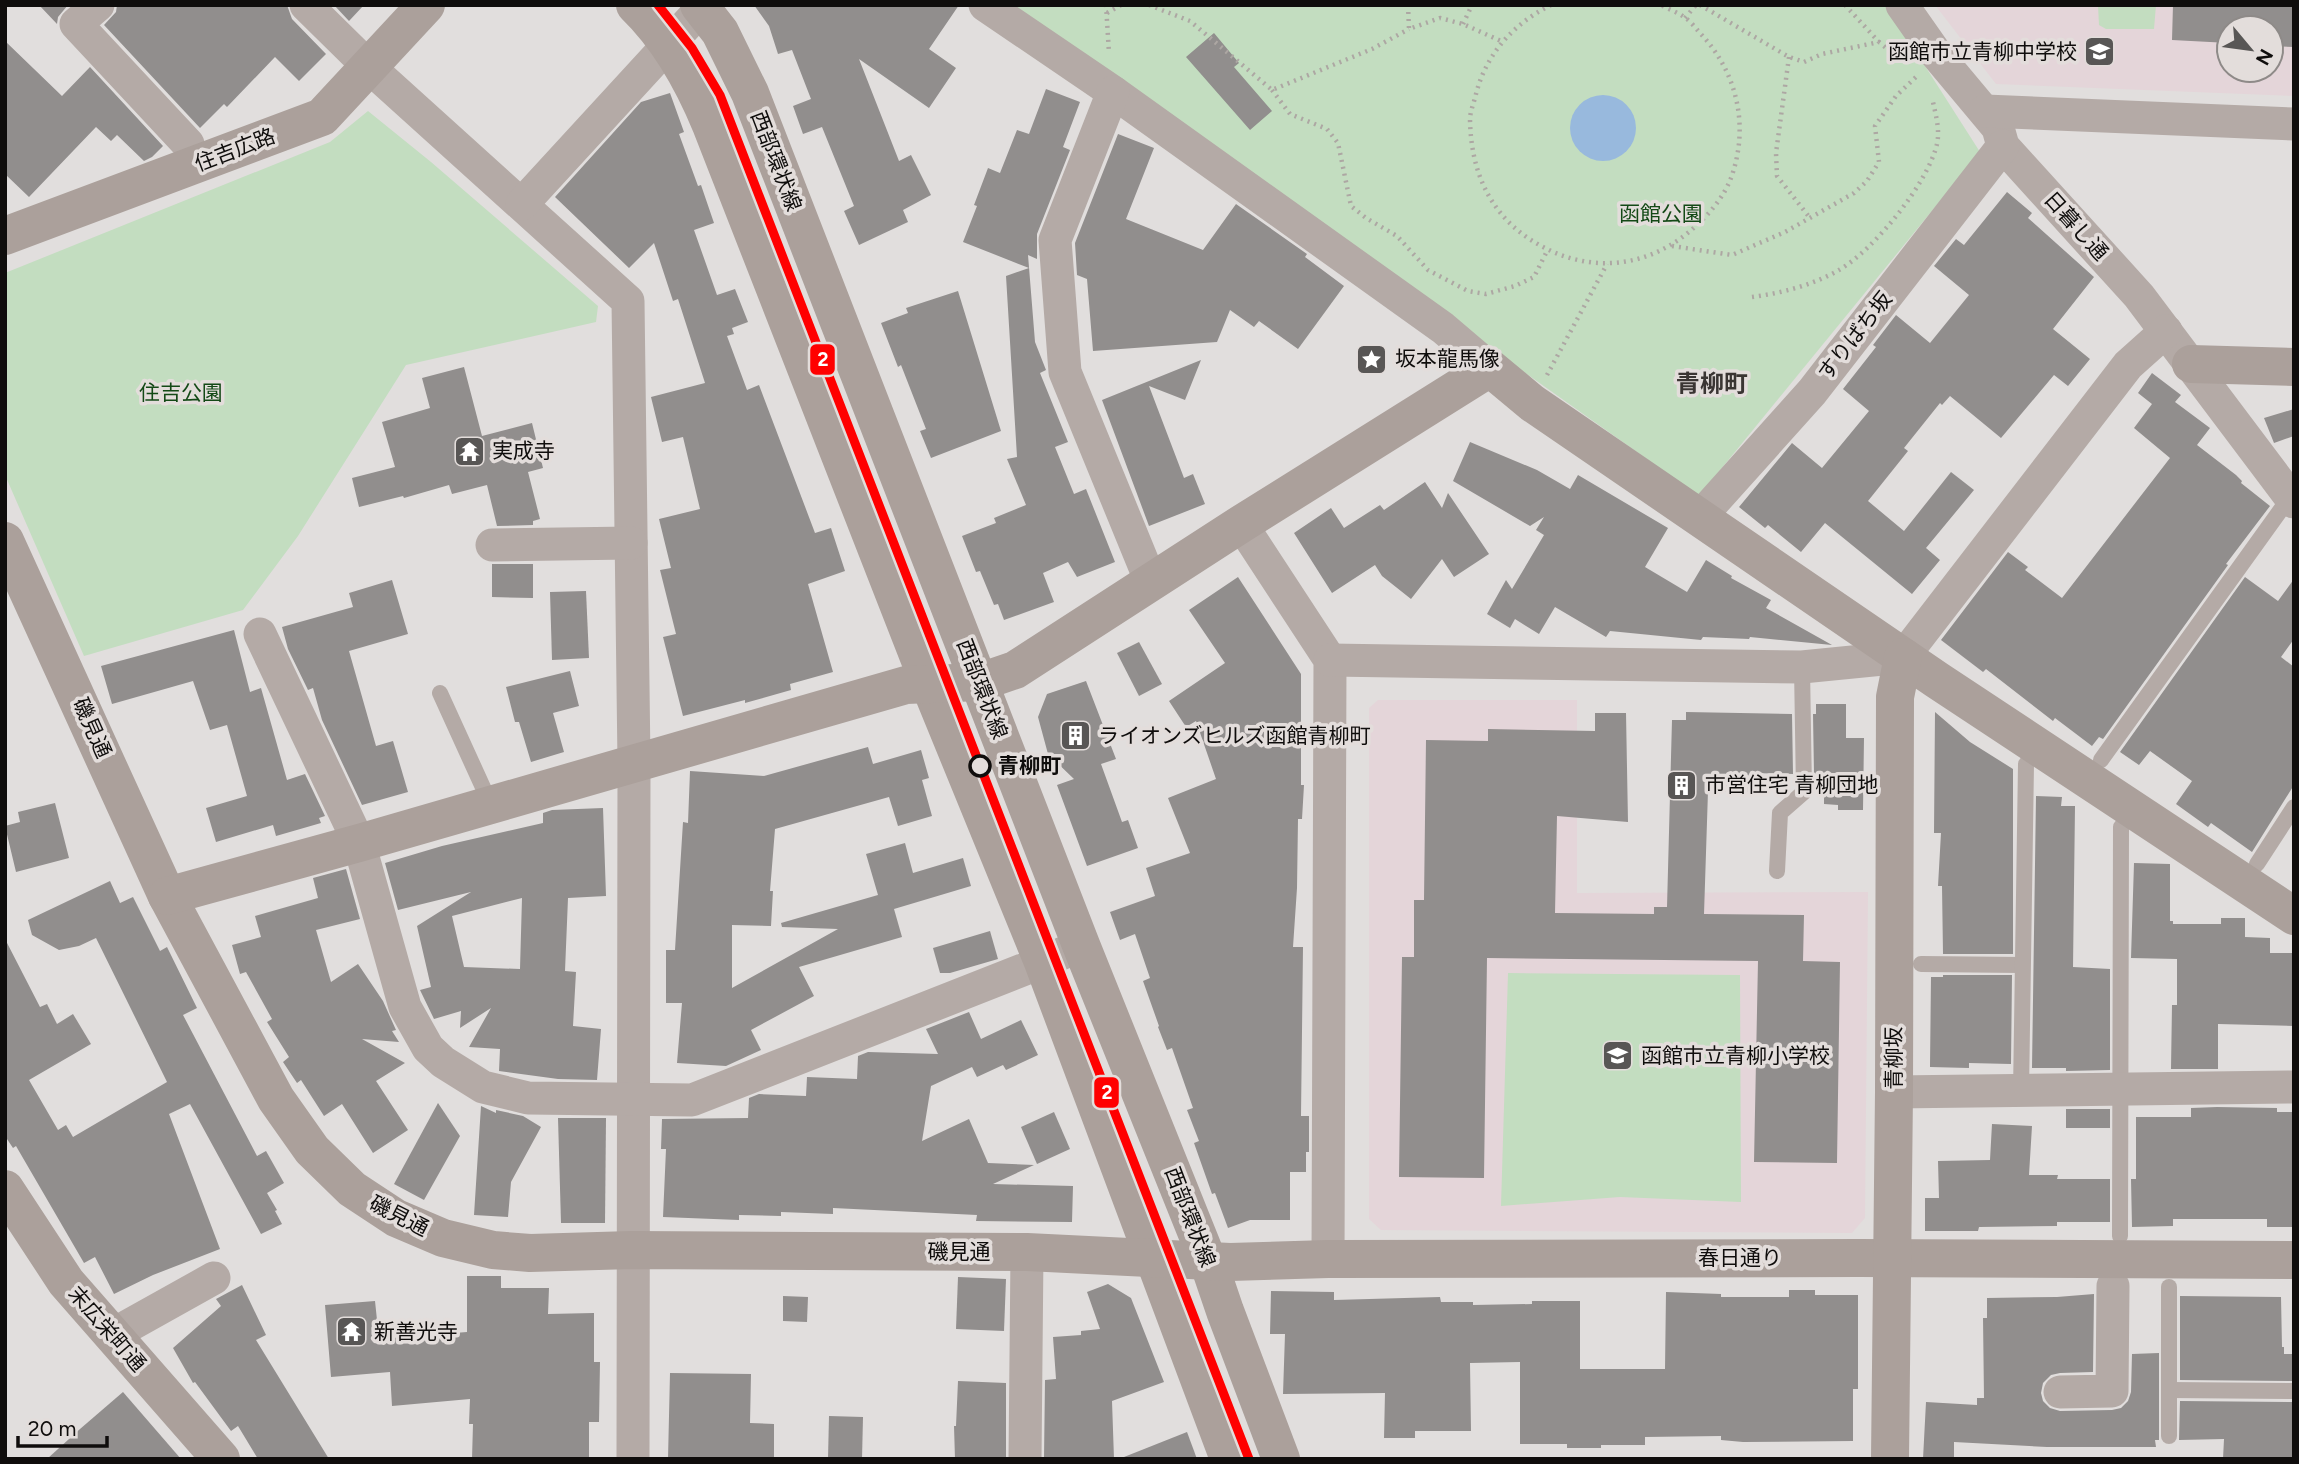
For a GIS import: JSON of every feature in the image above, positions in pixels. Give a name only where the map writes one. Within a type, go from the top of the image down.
[{"type":"street","points":[[98,5],[76,24],[188,144]]},
{"type":"street","points":[[306,5],[370,68],[628,301],[634,762],[633,1459]]},
{"type":"street","name":"住吉広路","points":[[5,236],[322,117],[426,5]]},
{"type":"street","name":"西部環状線","points":[[635,5],[669,44],[697,90],[929,683],[1043,962],[1183,1260],[1224,1311],[1281,1459]]},
{"type":"street","points":[[985,5],[1443,328],[1532,403],[1903,657],[2294,916]]},
{"type":"street","name":"日暮し通","points":[[1902,5],[1937,55],[1998,128],[2003,146],[2139,296],[2292,499]]},
{"type":"street","points":[[522,204],[700,7]]},
{"type":"street","name":"西部環状線","points":[[700,7],[720,32],[750,93],[1081,945],[1183,1260],[1229,1459]]},
{"type":"street","points":[[1112,92],[1055,240],[1063,359],[1065,372],[1151,582]]},
{"type":"street","points":[[1985,111],[2294,124]]},
{"type":"street","name":"すりばち坂","points":[[1699,518],[1812,392],[2003,146]]},
{"type":"street","points":[[1330,660],[1801,667],[1903,657],[2127,365],[2166,331]]},
{"type":"street","points":[[2191,364],[2294,367]]},
{"type":"street","points":[[167,896],[906,685],[980,681],[1015,670],[1490,368]]},
{"type":"street","points":[[1241,524],[1330,660],[1328,1259]]},
{"type":"street","name":"磯見通","points":[[5,541],[167,896],[276,1100],[312,1150],[352,1189],[396,1219],[464,1244],[530,1253],[632,1250],[1027,1252],[1183,1260]]},
{"type":"street","points":[[492,545],[631,543]]},
{"type":"street","points":[[260,634],[359,843],[405,1007],[428,1048],[443,1062],[483,1087],[528,1098],[692,1100],[1081,945]]},
{"type":"street","name":"青柳坂","points":[[1890,1459],[1895,697],[1903,657]]},
{"type":"street","points":[[1894,1093],[2294,1087]]},
{"type":"street","name":"末広栄町通","points":[[5,1189],[66,1282],[221,1459]]},
{"type":"street","points":[[1025,1459],[1027,1252]]},
{"type":"street","name":"春日通り","points":[[1183,1260],[2294,1260]]},
{"type":"street","points":[[112,1335],[214,1278]]},
{"type":"street","points":[[2060,1392],[2112,1391],[2113,1286]]},
{"type":"street","points":[[1246,1459],[1253,1459]]},
{"type":"lane","points":[[2101,760],[2292,499]]},
{"type":"lane","points":[[1777,871],[1780,813],[1804,792],[1801,667]]},
{"type":"lane","points":[[440,693],[491,804]]},
{"type":"lane","points":[[2021,1092],[2026,764]]},
{"type":"lane","points":[[2257,864],[2294,807]]},
{"type":"lane","points":[[2120,1236],[2121,827]]},
{"type":"lane","points":[[1921,964],[2022,965]]},
{"type":"lane","points":[[2169,1287],[2169,1436]]},
{"type":"lane","points":[[2169,1390],[2294,1391]]},
{"type":"path","points":[[1106,5],[1106,14],[1121,5]]},
{"type":"path","points":[[1149,5],[1190,20],[1272,90],[1290,114],[1327,129],[1338,143],[1351,206],[1397,236],[1428,270],[1468,290],[1486,294],[1515,286],[1534,277],[1547,251]]},
{"type":"path","points":[[1408,5],[1409,29]]},
{"type":"path","points":[[1463,24],[1472,5]]},
{"type":"path","points":[[1551,5],[1532,14],[1501,41],[1480,76],[1470,116],[1473,157],[1488,196],[1513,228],[1547,251],[1577,261],[1607,264],[1641,259],[1672,246],[1707,217],[1731,179],[1741,135],[1736,90],[1716,50],[1685,18],[1661,5]]},
{"type":"path","points":[[1685,18],[1698,5],[1789,57],[1804,62],[1822,54],[1878,42]]},
{"type":"path","points":[[1845,5],[1878,42],[1899,58]]},
{"type":"path","points":[[1272,90],[1372,49],[1409,29],[1440,18],[1463,24],[1501,41]]},
{"type":"path","points":[[1789,57],[1776,153],[1777,176],[1810,218]]},
{"type":"path","points":[[1908,67],[1923,84]]},
{"type":"path","points":[[1672,246],[1732,255],[1785,232],[1854,193],[1867,181],[1880,162],[1875,126],[1896,96],[1917,75]]},
{"type":"path","points":[[1752,297],[1791,290],[1840,270],[1861,254],[1889,226],[1905,206],[1933,158],[1938,142],[1938,121],[1928,93]]},
{"type":"path","points":[[1550,370],[1607,264]]},
{"type":"shaded area","name":"函館市立青柳中学校","points":[[1935,5],[2294,5],[2294,96],[1996,84]]},
{"type":"shaded area","name":"函館市立青柳小学校","points":[[1378,700],[1577,700],[1577,893],[1868,892],[1865,1218],[1852,1233],[1381,1230],[1369,1219],[1369,708]]},
{"type":"green space","name":"函館公園","points":[[1006,5],[1886,5],[1980,152],[1699,496]]},
{"type":"green space","points":[[2098,5],[2156,5],[2154,29],[2106,29],[2099,25]]},
{"type":"green space","name":"住吉公園","points":[[368,111],[598,306],[596,322],[406,365],[298,536],[243,610],[84,656],[5,475],[5,273],[330,142]]},
{"type":"green space","points":[[1508,973],[1740,975],[1741,1202],[1620,1197],[1501,1206]]},
{"type":"water","points":[[1596,95],[1610,95],[1622,100],[1631,109],[1636,128],[1634,141],[1627,152],[1610,161],[1596,161],[1584,156],[1575,147],[1570,135],[1570,121],[1575,109],[1584,100]]},
{"type":"building","points":[[39,5],[68,5],[58,17],[57,24]]},
{"type":"building","points":[[117,5],[287,5],[292,19],[326,54],[299,81],[275,57],[227,107],[224,104],[200,128],[104,25],[116,12]]},
{"type":"building","points":[[334,5],[364,5],[349,21]]},
{"type":"building","points":[[754,5],[959,5],[929,49],[956,68],[929,108],[859,59],[899,161],[911,155],[931,195],[903,210],[908,222],[859,245],[844,211],[854,206],[822,127],[803,134],[793,106],[811,99],[792,50],[778,54],[769,26]]},
{"type":"building","points":[[2173,5],[2294,5],[2294,47],[2285,47],[2285,14],[2215,14],[2215,42],[2172,40]]},
{"type":"building","points":[[1214,33],[1239,63],[1234,67],[1272,111],[1250,130],[1186,57]]},
{"type":"building","points":[[5,41],[62,96],[90,67],[163,146],[144,161],[117,135],[111,141],[96,127],[29,197],[5,174]]},
{"type":"building","points":[[1046,89],[1080,102],[1063,147],[1070,150],[1037,234],[1037,259],[1028,255],[1035,342],[1046,370],[1040,373],[1068,442],[1055,447],[1074,494],[1086,489],[1115,562],[1077,577],[1068,562],[1043,573],[1054,602],[1004,620],[998,604],[994,605],[980,571],[976,572],[962,536],[996,523],[994,518],[1026,505],[1007,459],[1017,457],[1006,276],[1029,268],[963,242],[988,168],[1000,173],[1017,130],[1029,134]]},
{"type":"building","points":[[670,93],[684,132],[679,134],[714,223],[694,230],[717,295],[735,289],[748,322],[732,328],[734,334],[727,336],[747,390],[759,385],[815,533],[831,528],[845,571],[808,584],[833,672],[790,684],[791,690],[683,716],[663,637],[676,634],[660,570],[671,568],[659,519],[700,509],[683,437],[662,442],[651,397],[705,383],[678,299],[673,301],[654,243],[629,268],[555,197],[641,102]]},
{"type":"building","points":[[1118,134],[1154,148],[1126,219],[1203,250],[1236,204],[1307,254],[1305,257],[1344,286],[1298,349],[1259,321],[1254,327],[1230,310],[1217,342],[1093,351],[1087,279],[1077,275],[1075,243]]},
{"type":"building","points":[[2007,192],[2032,213],[2028,218],[2094,277],[2053,329],[2090,359],[2068,386],[2054,375],[2001,438],[1950,396],[1942,405],[1940,403],[1904,448],[1908,451],[1868,501],[1904,531],[1951,472],[1974,490],[1926,548],[1940,560],[1912,594],[1825,523],[1801,552],[1768,525],[1765,528],[1739,507],[1792,443],[1822,468],[1869,411],[1843,389],[1876,347],[1873,345],[1896,315],[1930,343],[1969,295],[1934,266],[1956,239],[1964,245]]},
{"type":"building","points":[[958,291],[1001,431],[931,458],[920,431],[926,429],[881,323],[908,313],[906,308]]},
{"type":"building","points":[[1201,360],[1185,400],[1149,386],[1184,478],[1193,474],[1205,504],[1149,526],[1102,400]]},
{"type":"building","points":[[464,367],[482,436],[532,423],[543,468],[528,472],[540,519],[533,521],[533,525],[497,526],[487,485],[452,494],[449,485],[359,507],[352,478],[395,467],[382,422],[430,408],[422,378]]},
{"type":"building","points":[[2152,373],[2181,395],[2175,402],[2210,428],[2197,445],[2270,506],[2103,739],[2099,737],[2092,746],[2055,718],[2053,721],[1986,669],[1983,672],[1941,640],[2008,552],[2028,567],[2025,570],[2062,598],[2170,458],[2134,428],[2152,404],[2138,393]]},
{"type":"building","points":[[2294,409],[2294,436],[2274,443],[2264,418]]},
{"type":"building","points":[[1470,442],[1537,470],[1570,489],[1578,475],[1668,528],[1645,567],[1687,592],[1706,560],[1732,576],[1731,578],[1771,600],[1766,608],[1832,645],[1750,637],[1703,637],[1701,640],[1610,631],[1606,637],[1555,607],[1539,634],[1515,619],[1510,628],[1487,614],[1506,580],[1512,589],[1544,535],[1536,530],[1544,517],[1530,526],[1453,481]]},
{"type":"building","points":[[1425,482],[1442,508],[1448,493],[1489,554],[1454,577],[1442,559],[1411,599],[1382,576],[1375,565],[1332,593],[1294,533],[1331,508],[1344,528],[1380,505],[1384,510]]},
{"type":"building","points":[[492,564],[533,564],[533,598],[492,597]]},
{"type":"building","points":[[1238,577],[1301,674],[1301,785],[1304,785],[1302,819],[1298,819],[1293,947],[1303,947],[1301,1116],[1309,1116],[1309,1152],[1306,1152],[1306,1172],[1290,1172],[1290,1220],[1250,1220],[1228,1228],[1215,1193],[1212,1194],[1194,1143],[1199,1141],[1187,1110],[1193,1108],[1172,1048],[1167,1050],[1158,1027],[1143,981],[1150,978],[1135,934],[1120,940],[1110,912],[1155,896],[1146,868],[1190,853],[1168,798],[1216,779],[1196,721],[1186,727],[1169,701],[1225,663],[1189,610]]},
{"type":"building","points":[[2245,577],[2278,601],[2294,579],[2294,639],[2281,657],[2294,667],[2294,785],[2252,852],[2211,823],[2208,827],[2176,804],[2192,781],[2150,751],[2139,765],[2120,752]]},
{"type":"building","points":[[392,580],[408,634],[349,651],[376,746],[393,741],[408,792],[362,805],[322,720],[313,688],[308,690],[288,649],[282,627],[353,607],[349,593]]},
{"type":"building","points":[[586,591],[589,658],[552,660],[550,592]]},
{"type":"building","points":[[234,630],[250,692],[261,688],[287,780],[305,774],[325,816],[319,818],[321,823],[276,836],[273,825],[216,842],[206,808],[247,796],[227,725],[210,730],[193,681],[112,704],[101,666]]},
{"type":"building","points":[[1139,642],[1162,684],[1139,696],[1117,653]]},
{"type":"building","points":[[570,671],[579,706],[553,713],[564,752],[531,762],[519,722],[515,722],[506,687]]},
{"type":"building","points":[[1086,681],[1116,759],[1101,764],[1122,822],[1128,820],[1138,848],[1087,866],[1057,785],[1074,779],[1048,754],[1038,717],[1047,694]]},
{"type":"building","points":[[1816,704],[1846,704],[1846,738],[1864,738],[1863,810],[1838,810],[1838,805],[1824,804],[1824,775],[1814,774],[1813,714],[1816,714]]},
{"type":"building","points":[[1686,712],[1792,714],[1793,774],[1754,773],[1754,792],[1708,791],[1704,914],[1804,915],[1803,961],[1840,962],[1837,1163],[1754,1162],[1758,961],[1487,958],[1484,1178],[1399,1177],[1402,957],[1414,957],[1414,900],[1424,900],[1426,740],[1488,741],[1488,729],[1595,731],[1595,713],[1626,713],[1628,822],[1557,816],[1555,913],[1654,914],[1654,907],[1667,907],[1672,720],[1686,720]]},
{"type":"building","points":[[1935,712],[1970,742],[2013,769],[2013,954],[1943,954],[1942,886],[1938,886],[1941,833],[1934,833]]},
{"type":"building","points":[[868,747],[873,764],[921,750],[929,778],[922,780],[932,816],[898,826],[889,797],[775,829],[770,891],[773,891],[771,926],[732,925],[732,988],[838,929],[782,927],[781,923],[878,895],[866,854],[905,843],[913,873],[963,858],[971,886],[894,909],[902,937],[799,967],[814,996],[751,1030],[761,1050],[726,1066],[677,1063],[682,1003],[666,1003],[666,950],[675,950],[683,822],[688,823],[690,771],[764,776]]},
{"type":"building","points":[[2036,796],[2062,797],[2061,806],[2075,806],[2073,967],[2110,969],[2110,1070],[2066,1071],[2066,1068],[2032,1068]]},
{"type":"building","points":[[55,803],[69,858],[16,872],[5,826],[20,822],[18,812]]},
{"type":"building","points":[[603,808],[606,896],[568,898],[565,971],[576,972],[573,1026],[601,1029],[597,1080],[558,1079],[499,1071],[500,1049],[469,1047],[491,1008],[460,1028],[461,1011],[434,1019],[420,990],[431,987],[417,926],[471,892],[398,910],[385,863],[442,846],[543,823],[543,813],[552,810]],"holes":[[[522,898],[520,969],[464,967],[452,916]]]},
{"type":"building","points":[[2134,863],[2170,864],[2170,921],[2173,921],[2173,924],[2221,924],[2221,918],[2245,918],[2245,937],[2270,938],[2270,953],[2293,953],[2294,1026],[2218,1024],[2218,1069],[2171,1069],[2172,1005],[2177,1005],[2177,959],[2131,958]]},
{"type":"building","points":[[346,869],[360,919],[316,930],[331,982],[358,964],[383,1001],[396,1030],[392,1031],[399,1042],[362,1039],[405,1063],[376,1081],[408,1130],[373,1153],[342,1104],[324,1116],[301,1080],[297,1083],[283,1062],[289,1057],[267,1022],[272,1019],[246,972],[240,974],[232,945],[261,937],[255,916],[318,898],[313,878]]},
{"type":"building","points":[[110,881],[120,903],[133,897],[160,951],[167,947],[197,1008],[183,1015],[257,1156],[266,1151],[284,1183],[267,1193],[282,1224],[261,1234],[190,1104],[169,1114],[220,1249],[153,1275],[114,1294],[95,1257],[84,1263],[16,1146],[13,1148],[5,1136],[5,939],[40,1007],[47,1004],[57,1024],[73,1014],[91,1044],[29,1080],[58,1130],[66,1125],[73,1137],[167,1082],[96,938],[79,946],[59,950],[32,935],[28,920]]},
{"type":"building","points":[[990,931],[998,959],[950,973],[940,973],[933,948]]},
{"type":"building","points":[[2012,975],[2011,1064],[1969,1063],[1969,1068],[1930,1067],[1931,977]]},
{"type":"building","points":[[969,1012],[981,1039],[1021,1020],[1038,1055],[1006,1070],[1003,1065],[977,1077],[972,1067],[931,1086],[922,1141],[969,1119],[988,1163],[1034,1165],[993,1184],[1073,1186],[1072,1222],[976,1221],[977,1215],[833,1208],[833,1214],[781,1212],[781,1216],[739,1215],[739,1220],[663,1217],[666,1149],[661,1149],[662,1119],[748,1118],[749,1098],[759,1094],[806,1096],[807,1077],[857,1079],[858,1056],[868,1052],[938,1054],[926,1029]]},
{"type":"building","points":[[438,1103],[460,1136],[424,1200],[394,1184]]},
{"type":"building","points":[[481,1106],[496,1113],[496,1110],[523,1116],[541,1127],[511,1182],[508,1217],[474,1215]]},
{"type":"building","points":[[2191,1108],[2277,1108],[2277,1112],[2294,1112],[2294,1227],[2267,1227],[2267,1219],[2173,1219],[2173,1226],[2132,1227],[2131,1179],[2136,1179],[2136,1117],[2191,1117]]},
{"type":"building","points":[[2066,1109],[2110,1109],[2110,1128],[2066,1128]]},
{"type":"building","points":[[1054,1112],[1070,1149],[1037,1164],[1021,1127]]},
{"type":"building","points":[[558,1118],[606,1118],[605,1223],[561,1223]]},
{"type":"building","points":[[1992,1124],[2032,1126],[2029,1175],[2058,1175],[2057,1179],[2110,1179],[2110,1222],[1979,1227],[1978,1231],[1925,1231],[1925,1198],[1939,1198],[1938,1161],[1990,1160]]},
{"type":"building","points":[[467,1276],[501,1276],[501,1288],[549,1288],[548,1314],[594,1313],[594,1362],[600,1362],[599,1422],[589,1422],[589,1457],[472,1459],[473,1424],[469,1424],[470,1399],[392,1406],[390,1372],[331,1377],[325,1305],[375,1301],[379,1339],[467,1332]]},
{"type":"building","points":[[958,1277],[1006,1279],[1004,1331],[956,1329]]},
{"type":"building","points":[[1108,1284],[1131,1298],[1164,1382],[1112,1401],[1114,1459],[1044,1459],[1045,1380],[1056,1379],[1053,1337],[1081,1335],[1081,1331],[1100,1329],[1087,1292]]},
{"type":"building","points":[[242,1285],[266,1335],[256,1340],[329,1459],[258,1459],[238,1426],[231,1431],[195,1382],[193,1383],[173,1348],[221,1306],[216,1299]]},
{"type":"building","points":[[1789,1290],[1815,1290],[1815,1295],[1858,1295],[1858,1389],[1853,1389],[1853,1441],[1743,1442],[1721,1440],[1721,1436],[1645,1437],[1645,1445],[1601,1445],[1601,1448],[1567,1448],[1567,1444],[1520,1444],[1520,1362],[1470,1363],[1471,1431],[1415,1431],[1415,1438],[1384,1438],[1385,1393],[1283,1394],[1285,1334],[1270,1334],[1271,1291],[1334,1292],[1334,1300],[1440,1297],[1441,1302],[1473,1302],[1473,1305],[1580,1301],[1580,1369],[1665,1369],[1666,1292],[1721,1294],[1721,1297],[1789,1297]]},
{"type":"building","points":[[2094,1294],[2093,1372],[2051,1375],[2043,1383],[2043,1401],[2050,1408],[2060,1411],[2121,1408],[2128,1401],[2131,1392],[2132,1354],[2159,1353],[2159,1440],[2155,1440],[2156,1447],[2047,1447],[1954,1442],[1954,1459],[1923,1459],[1926,1402],[1977,1405],[1977,1398],[1984,1398],[1983,1318],[1987,1318],[1987,1298]]},
{"type":"building","points":[[783,1296],[808,1297],[807,1322],[783,1321]]},
{"type":"building","points":[[2180,1296],[2281,1297],[2282,1347],[2284,1354],[2294,1354],[2294,1381],[2180,1380]]},
{"type":"building","points":[[670,1373],[751,1374],[750,1423],[774,1424],[774,1459],[668,1459]]},
{"type":"building","points":[[958,1381],[1006,1383],[1006,1459],[955,1459],[954,1426]]},
{"type":"building","points":[[123,1392],[181,1459],[47,1459],[80,1429]]},
{"type":"building","points":[[2180,1401],[2294,1402],[2294,1459],[2223,1459],[2224,1439],[2179,1440]]},
{"type":"building","points":[[829,1416],[863,1417],[862,1459],[828,1459]]},
{"type":"building","points":[[1187,1432],[1197,1459],[1124,1459],[1124,1457]]},
{"type":"transit line","name":"2","points":[[658,5],[692,48],[720,95],[1249,1459]]},
{"type":"place","name":"函館市立青柳中学校","points":[[2100,52]]},
{"type":"place","name":"坂本龍馬像","points":[[1372,359]]},
{"type":"place","name":"実成寺","points":[[469,451]]},
{"type":"place","name":"ライオンズヒルズ函館青柳町","points":[[1075,736]]},
{"type":"place","name":"青柳町","points":[[980,766]]},
{"type":"place","name":"市営住宅 青柳団地","points":[[1682,785]]},
{"type":"place","name":"函館市立青柳小学校","points":[[1618,1056]]},
{"type":"place","name":"新善光寺","points":[[351,1332]]},
{"type":"district","name":"青柳町","points":[[1712,384]]}]
